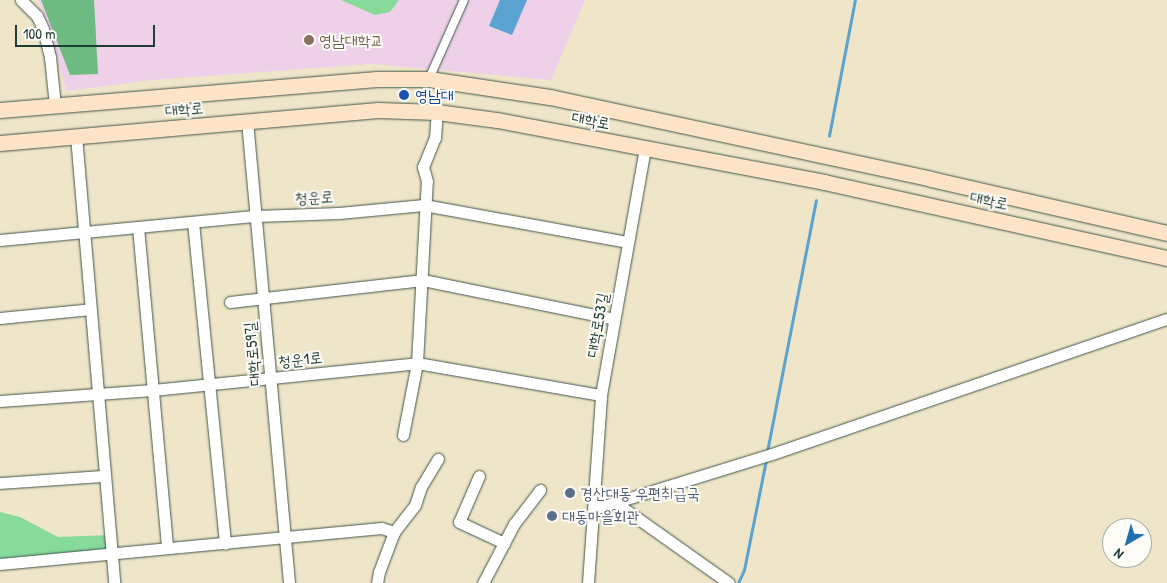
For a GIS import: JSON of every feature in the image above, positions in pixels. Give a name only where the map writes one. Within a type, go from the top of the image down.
[{"type":"main road","points":[[0,110],[54,104],[377,79],[429,80],[550,97],[931,179],[1167,233]]},
{"type":"main road","name":"대학로","points":[[0,143],[378,110],[437,112],[497,120],[824,182],[1167,258]]},
{"type":"street","points":[[21,0],[37,16],[44,29],[50,58],[54,104]]},
{"type":"street","points":[[429,80],[464,0]]},
{"type":"street","points":[[403,435],[416,363],[422,280],[424,205],[427,181],[423,167],[435,138],[437,112]]},
{"type":"street","name":"대학로59길","points":[[247,121],[290,583]]},
{"type":"street","points":[[76,136],[114,583]]},
{"type":"street","name":"대학로53길","points":[[588,583],[590,530],[594,509],[601,395],[645,147]]},
{"type":"street","name":"청운로","points":[[0,240],[256,216],[339,213],[424,205],[627,242]]},
{"type":"street","points":[[193,222],[225,543]]},
{"type":"street","points":[[138,227],[167,547]]},
{"type":"street","points":[[230,302],[422,280],[614,319]]},
{"type":"street","points":[[0,318],[92,309]]},
{"type":"street","points":[[594,509],[758,456],[772,454],[1167,319]]},
{"type":"street","name":"청운1로","points":[[0,401],[210,385],[416,363],[601,395]]},
{"type":"street","points":[[377,583],[394,532],[415,505],[421,487],[438,459]]},
{"type":"street","points":[[0,483],[104,476]]},
{"type":"street","points":[[479,476],[459,522],[504,543]]},
{"type":"street","points":[[483,583],[514,524],[540,490]]},
{"type":"street","points":[[616,503],[729,583]]},
{"type":"street","points":[[0,564],[111,552],[381,528],[394,532]]},
{"type":"shaded area","name":"영남대학교","points":[[38,0],[585,0],[551,80],[371,64],[152,80],[67,91]]},
{"type":"green space","points":[[41,0],[94,0],[98,74],[70,75]]},
{"type":"green space","points":[[341,0],[399,0],[390,12],[375,15]]},
{"type":"green space","points":[[0,512],[20,517],[58,537],[109,535],[111,552],[0,564]]},
{"type":"water","points":[[500,0],[527,0],[512,35],[489,26]]},
{"type":"waterway","points":[[829,136],[855,0]]},
{"type":"waterway","points":[[767,452],[816,201]]},
{"type":"waterway","points":[[738,583],[744,570],[766,460]]},
{"type":"place","name":"영남대학교","points":[[309,40]]},
{"type":"place","name":"영남대","points":[[404,95]]},
{"type":"place","name":"경산대동 우편취급국","points":[[570,493]]},
{"type":"place","name":"대동마을회관","points":[[552,516]]}]
